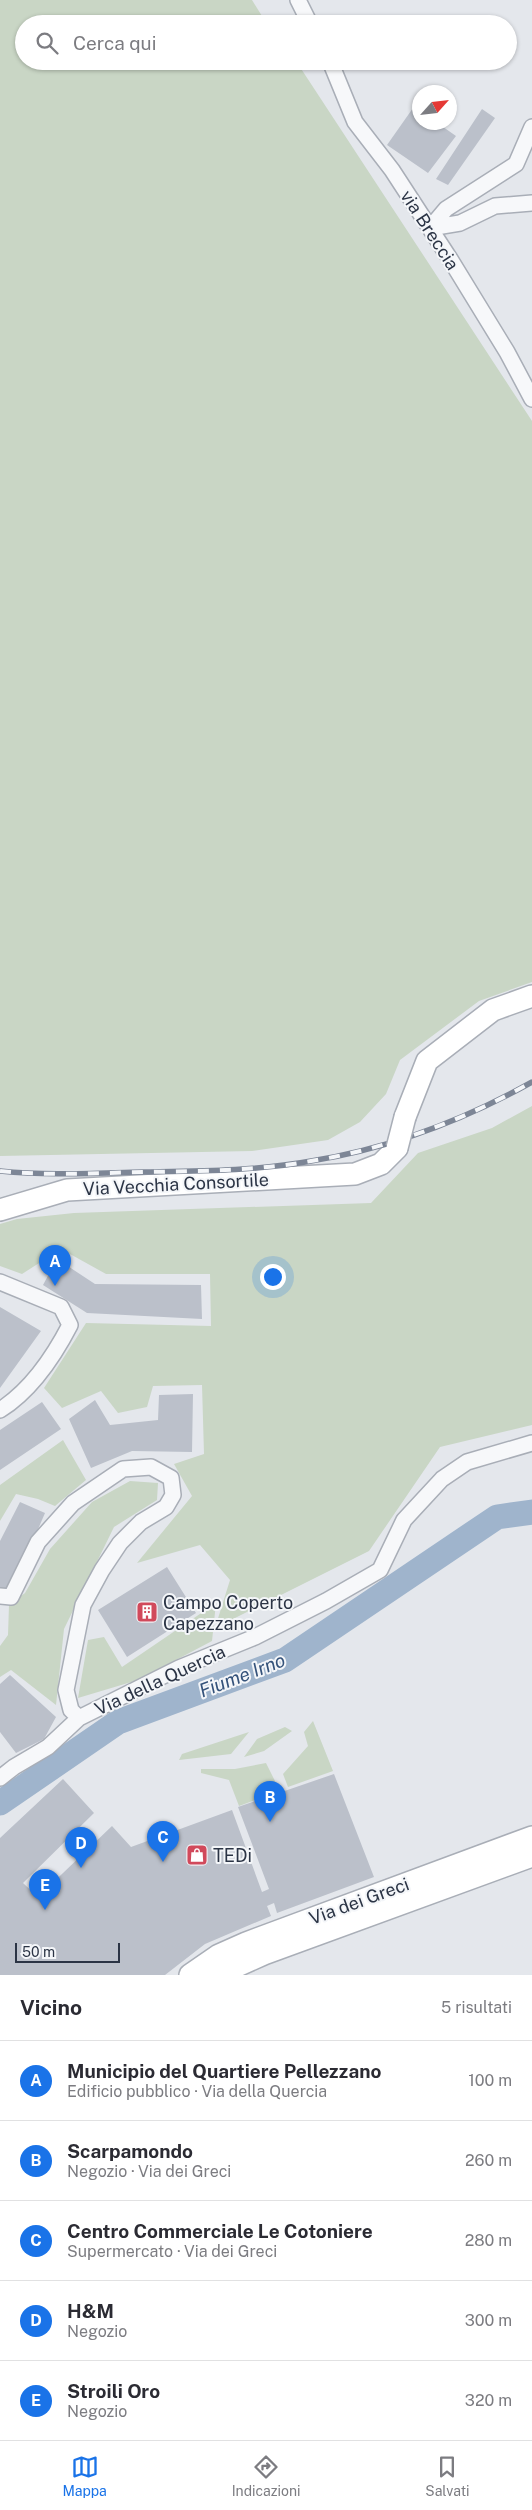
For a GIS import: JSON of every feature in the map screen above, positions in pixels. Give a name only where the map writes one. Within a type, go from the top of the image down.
[{"type":"main road","name":"Via Vecchia Consortile","points":[[0,1210],[67,1190],[355,1174],[381,1164],[397,1148],[405,1118],[427,1061],[493,1010],[532,996]]},
{"type":"main road","name":"Via dei Greci","points":[[190,1975],[218,1954],[532,1837]]},
{"type":"main road","name":"Via dei Greci","points":[[217,1975],[264,1954],[532,1856]]},
{"type":"street","points":[[298,0],[306,15]]},
{"type":"street","name":"via Breccia","points":[[334,70],[354,122],[392,170],[430,228],[507,352],[532,399]]},
{"type":"street","points":[[430,228],[446,209],[516,164],[532,127]]},
{"type":"street","points":[[430,228],[460,223],[495,206],[532,203]]},
{"type":"street","points":[[0,1282],[61,1307],[70,1325],[61,1343],[33,1379],[0,1410]]},
{"type":"street","name":"Via della Quercia","points":[[0,1596],[11,1597],[38,1542],[74,1502],[114,1474],[123,1468],[151,1467],[171,1478],[173,1495],[166,1507],[141,1522],[120,1543],[102,1570],[83,1605],[66,1690],[71,1710],[78,1718],[179,1668],[256,1637],[326,1601],[380,1570],[404,1520],[442,1479],[467,1462],[532,1443]]},
{"type":"street","points":[[0,1778],[48,1747],[78,1718]]},
{"type":"green space","points":[[0,0],[252,0],[261,15],[15,15],[15,70],[302,70],[532,421],[532,982],[479,1001],[400,1060],[386,1094],[360,1122],[328,1140],[252,1151],[0,1156]]},
{"type":"green space","points":[[532,1106],[532,1425],[440,1447],[369,1551],[215,1628],[230,1580],[200,1545],[137,1563],[192,1496],[174,1464],[204,1454],[202,1385],[153,1386],[147,1407],[118,1413],[101,1391],[62,1408],[44,1388],[86,1323],[211,1326],[210,1274],[106,1274],[61,1249],[22,1274],[0,1266],[0,1224],[17,1219],[74,1213],[371,1203],[418,1153],[492,1128]]},
{"type":"green space","points":[[63,1440],[86,1480],[55,1506],[38,1499],[16,1494],[0,1521],[0,1485]]},
{"type":"green space","points":[[130,1481],[158,1483],[157,1500],[114,1527],[64,1629],[56,1705],[11,1670],[0,1677],[0,1646],[8,1635],[9,1605],[25,1593],[50,1549],[92,1502]]},
{"type":"green space","points":[[216,1603],[212,1641],[138,1680],[78,1698],[88,1640],[104,1637],[122,1667]]},
{"type":"green space","points":[[313,1721],[333,1771],[288,1787],[283,1774],[308,1746],[304,1732]]},
{"type":"green space","points":[[285,1727],[292,1731],[264,1751],[244,1757],[257,1739]]},
{"type":"green space","points":[[249,1732],[231,1754],[179,1760],[182,1754]]},
{"type":"green space","points":[[266,1763],[280,1791],[239,1806],[229,1780],[201,1773],[201,1769],[235,1769]]},
{"type":"building","points":[[412,109],[412,130],[447,130],[456,136],[428,173],[387,145]]},
{"type":"building","points":[[482,109],[495,118],[448,185],[436,179]]},
{"type":"building","points":[[57,1259],[95,1284],[201,1285],[202,1319],[87,1313],[43,1285]]},
{"type":"building","points":[[0,1307],[41,1331],[0,1388]]},
{"type":"building","points":[[193,1394],[192,1452],[132,1451],[91,1468],[69,1419],[95,1400],[110,1425],[158,1420],[159,1395]]},
{"type":"building","points":[[42,1402],[61,1429],[0,1470],[0,1430]]},
{"type":"building","points":[[20,1502],[45,1513],[11,1592],[0,1590],[0,1541]]},
{"type":"building","name":"Campo Coperto Capezzano","points":[[167,1567],[196,1613],[127,1657],[98,1610]]},
{"type":"building","points":[[10,1675],[56,1717],[44,1739],[16,1753],[0,1732],[0,1684]]},
{"type":"building","points":[[334,1774],[374,1877],[277,1913],[274,1903],[267,1906],[271,1916],[205,1944],[165,1975],[0,1975],[0,1838],[63,1779],[94,1813],[23,1883],[38,1897],[112,1826],[131,1847],[232,1810],[262,1892],[269,1889],[238,1807]]},
{"type":"waterway","name":"Fiume Irno","points":[[0,1803],[118,1722],[285,1660],[497,1517],[532,1512]]},
{"type":"railway","points":[[0,1171],[54,1174],[207,1171],[270,1167],[311,1161],[368,1149],[452,1121],[532,1082]]},
{"type":"place","name":"Municipio del Quartiere Pellezzano","points":[[55,1286]]},
{"type":"place","name":"Campo Coperto Capezzano","points":[[147,1612]]},
{"type":"place","name":"Scarpamondo","points":[[270,1822]]},
{"type":"place","name":"TEDi","points":[[197,1855]]},
{"type":"place","name":"Centro Commerciale Le Cotoniere","points":[[163,1862]]},
{"type":"place","name":"H&M","points":[[81,1868]]},
{"type":"place","name":"Stroili Oro","points":[[45,1910]]}]
